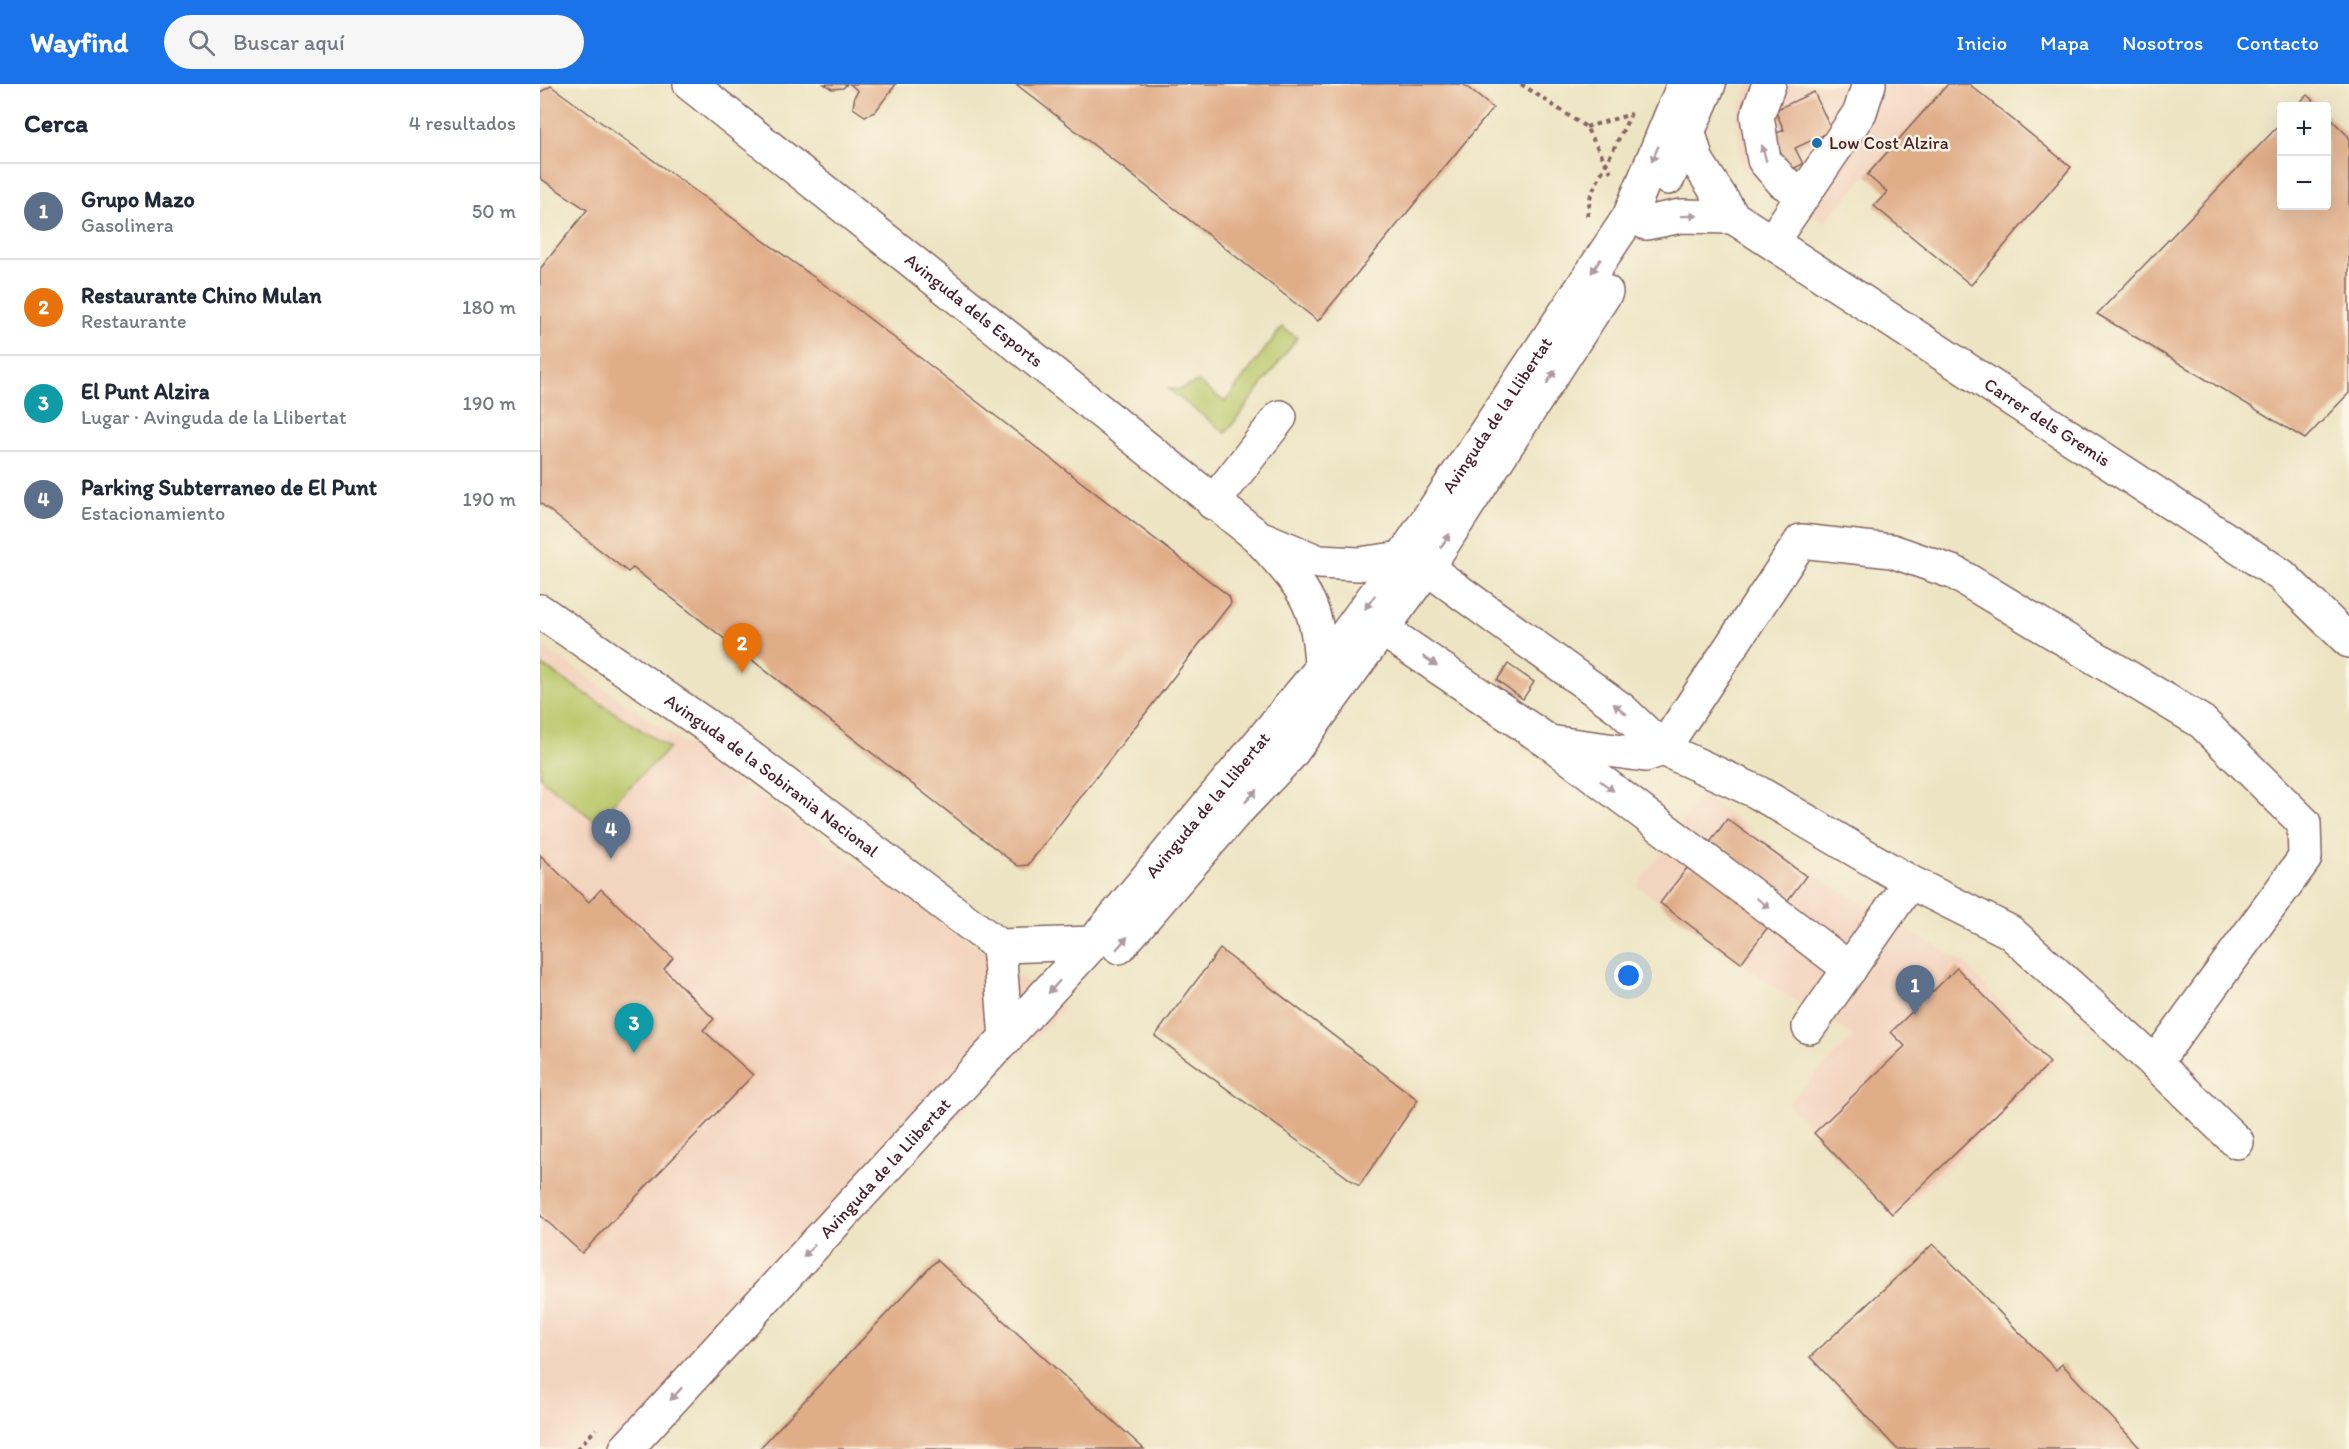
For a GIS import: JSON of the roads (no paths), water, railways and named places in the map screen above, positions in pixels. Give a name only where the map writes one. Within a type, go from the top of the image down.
[{"type":"main road","name":"Avinguda dels Esports","points":[[690,84],[1257,536],[1300,585],[1315,613],[1320,641],[1321,669]]},
{"type":"main road","name":"Avinguda de la Llibertat","points":[[656,1449],[1109,958],[1233,816],[1290,755],[1382,628],[1415,563],[1629,217],[1684,84]]},
{"type":"main road","name":"Avinguda de la Llibertat","points":[[626,1449],[1093,943],[1321,669],[1415,563],[1622,267],[1689,133],[1709,84]]},
{"type":"main road","points":[[1769,84],[1757,116],[1764,160],[1783,182],[1804,193]]},
{"type":"main road","points":[[1773,240],[1860,112],[1869,84]]},
{"type":"main road","name":"Carrer dels Gremis","points":[[1689,133],[1697,161],[1734,217],[1773,240],[2281,575],[2349,641]]},
{"type":"main road","name":"Carrer dels Gremis","points":[[1646,223],[1682,216],[1734,217]]},
{"type":"main road","points":[[1213,503],[1280,417]]},
{"type":"main road","name":"Avinguda dels Esports","points":[[1257,536],[1319,562],[1415,563]]},
{"type":"main road","points":[[1549,742],[1645,755],[1663,749],[1802,541],[1892,551],[1955,573],[2202,722],[2304,823],[2305,858],[2155,1063]]},
{"type":"main road","points":[[1415,563],[1621,709],[1663,749],[1757,792],[1910,882],[2010,932],[2155,1063],[2237,1143]]},
{"type":"main road","name":"Avinguda de la Sobirania Nacional","points":[[540,611],[723,737],[999,946]]},
{"type":"main road","points":[[1382,628],[1549,742],[1850,969]]},
{"type":"main road","points":[[1809,1027],[1910,882]]},
{"type":"main road","points":[[1006,1039],[999,946],[1093,943]]},
{"type":"place","name":"Low Cost Alzira","points":[[1817,143]]},
{"type":"place","name":"Restaurante Chino Mulan","points":[[742,673]]},
{"type":"place","name":"Parking Subterraneo de El Punt","points":[[611,859]]},
{"type":"place","name":"Grupo Mazo","points":[[1915,1015]]},
{"type":"place","name":"El Punt Alzira","points":[[634,1053]]}]
